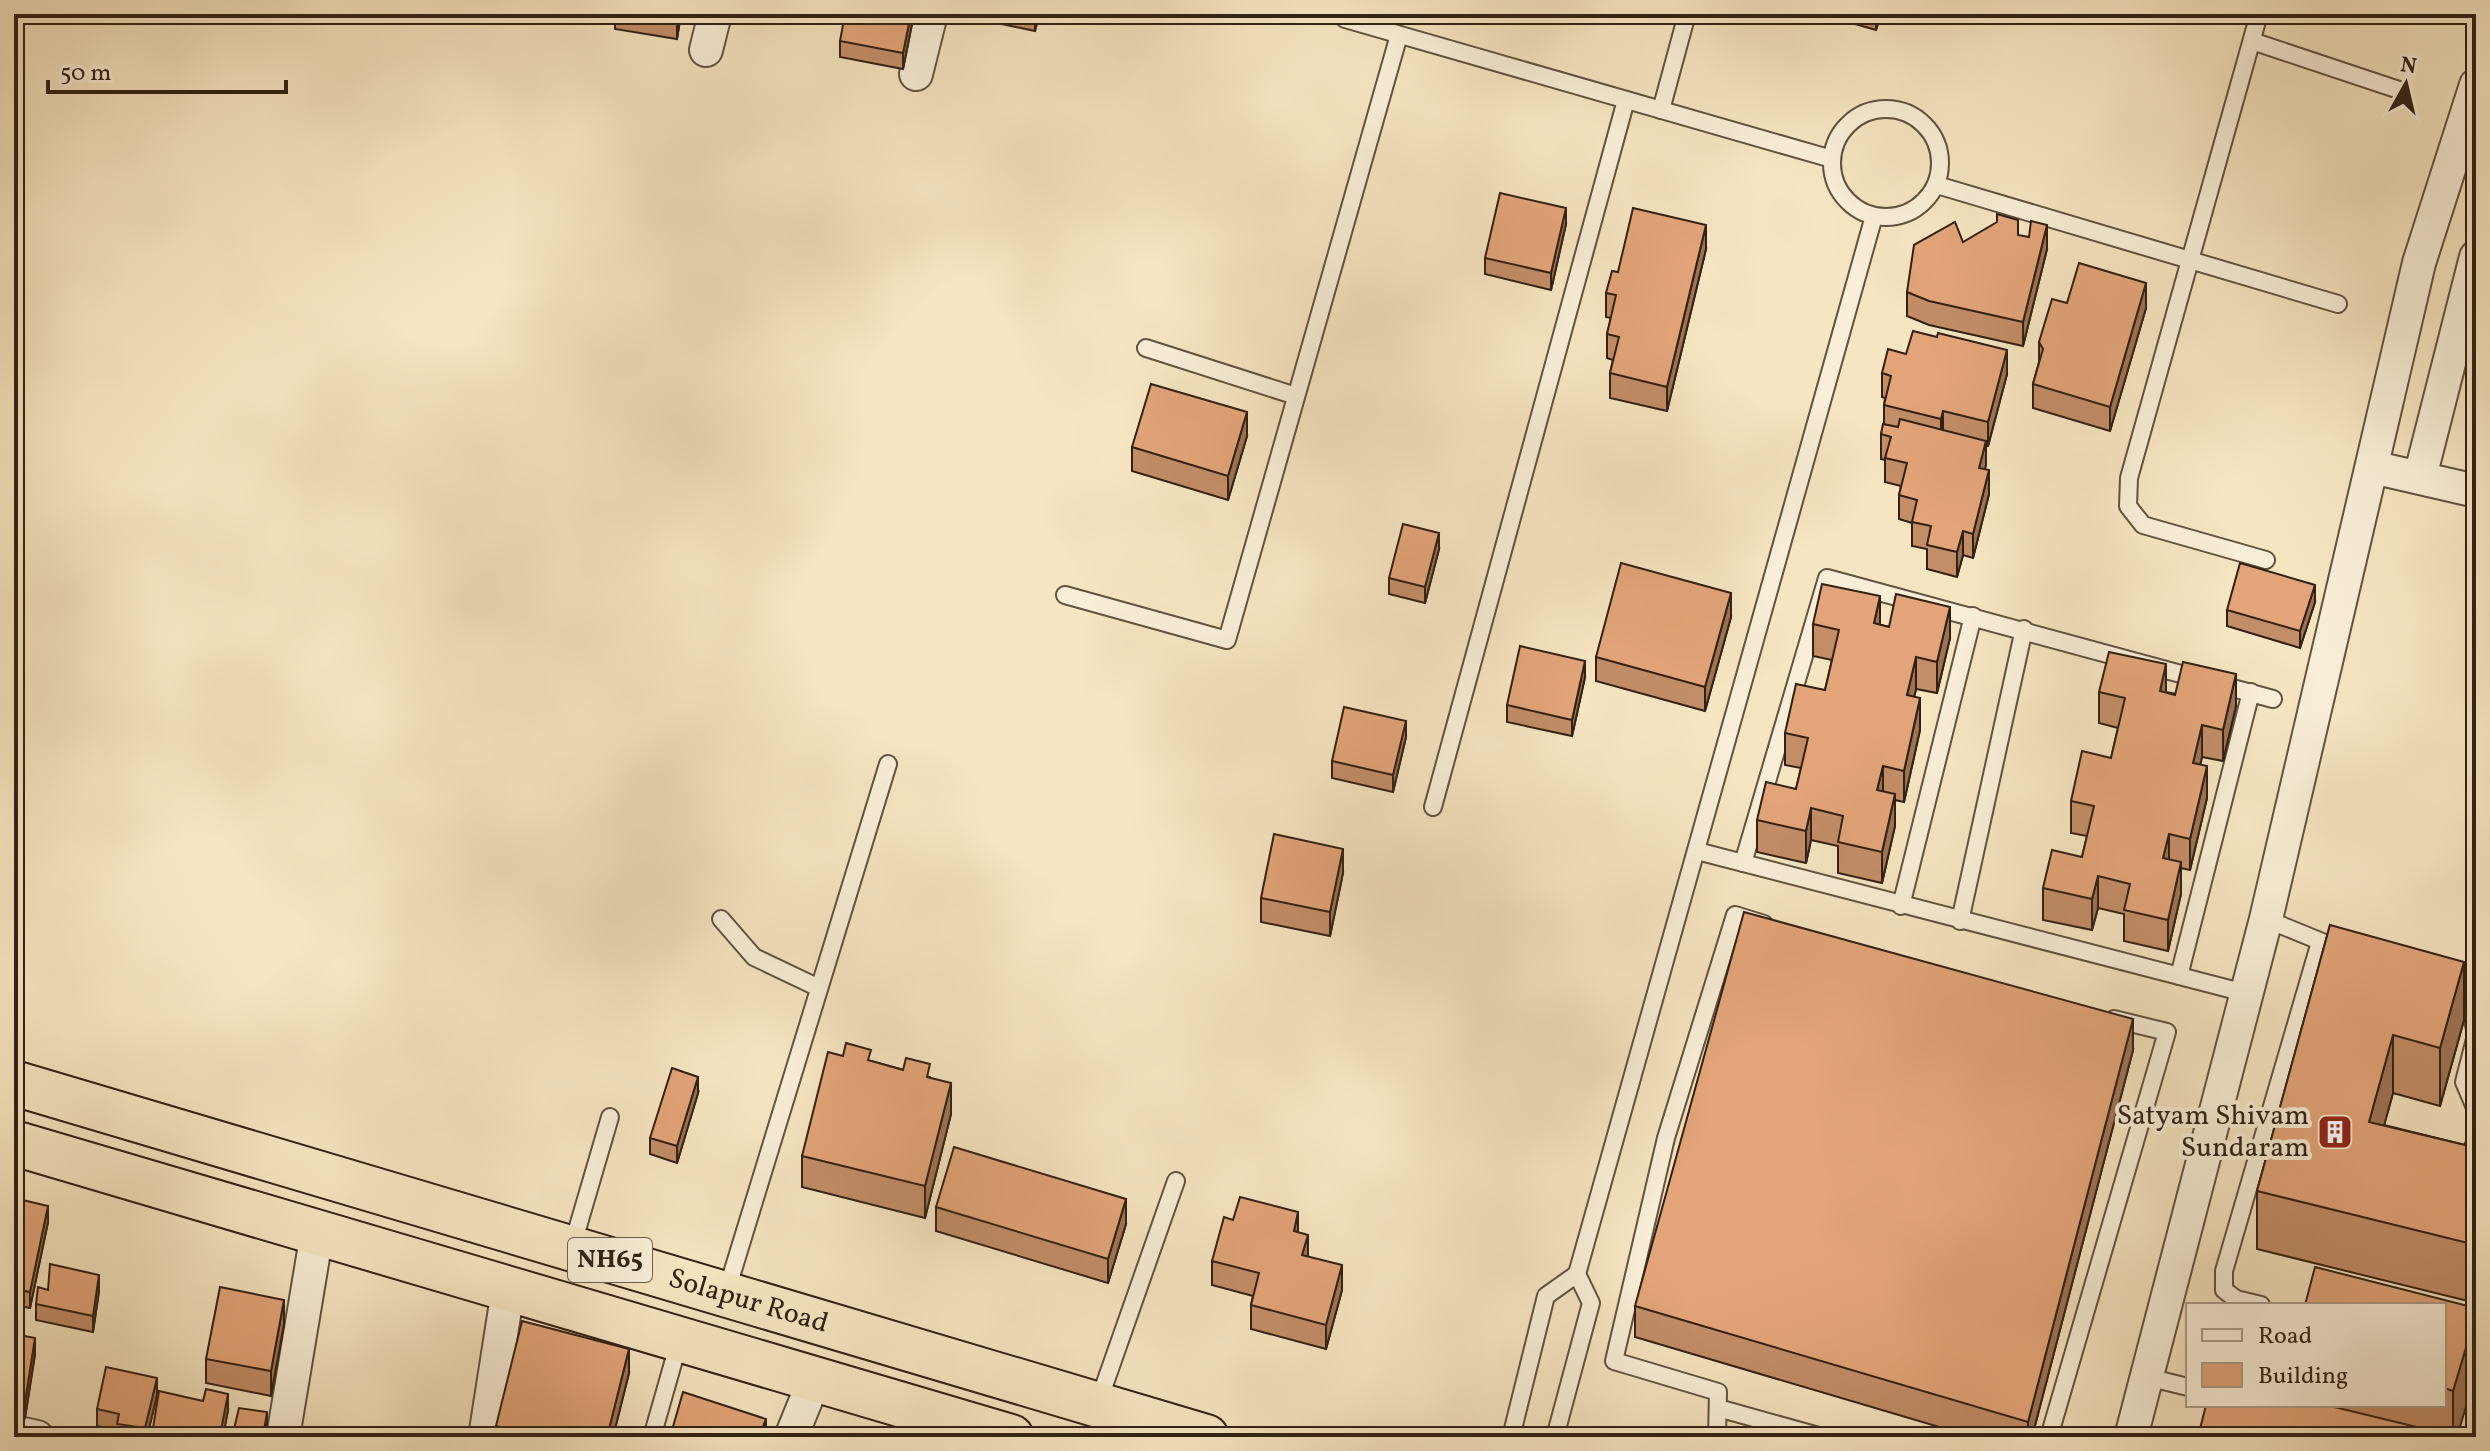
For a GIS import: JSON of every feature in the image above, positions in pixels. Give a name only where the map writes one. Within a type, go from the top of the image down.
[{"type":"highway","name":"Solapur Road","points":[[14,1083],[1206,1437]]},
{"type":"highway","name":"Solapur Road","points":[[14,1143],[815,1378],[916,1423],[1011,1437]]},
{"type":"street","points":[[706,50],[715,14]]},
{"type":"street","points":[[916,74],[931,14]]},
{"type":"street","points":[[2131,1437],[2266,919],[2419,263],[2476,85]]},
{"type":"street","points":[[2420,477],[2476,257]]},
{"type":"street","points":[[2372,467],[2476,491]]},
{"type":"street","points":[[283,1437],[317,1233]]},
{"type":"street","points":[[485,1437],[508,1290]]},
{"type":"street","points":[[791,1437],[815,1378]]},
{"type":"street","points":[[14,1432],[37,1437]]},
{"type":"lane","points":[[1340,14],[1345,19],[1399,35],[1832,159]]},
{"type":"lane","points":[[1661,110],[1687,14]]},
{"type":"lane","points":[[2259,14],[2129,478],[2128,506],[2143,525],[2266,560]]},
{"type":"lane","points":[[1065,595],[1227,640],[1399,35]]},
{"type":"lane","points":[[2252,41],[2402,91]]},
{"type":"lane","points":[[1433,807],[1626,100]]},
{"type":"lane","points":[[1880,109],[1899,110],[1917,117],[1930,131],[1939,148],[1941,166],[1937,185],[1926,200],[1911,212],[1893,217],[1874,216],[1856,208],[1842,196],[1834,178],[1832,159],[1836,141],[1847,125],[1862,114],[1880,109]]},
{"type":"lane","points":[[1937,185],[2338,304]]},
{"type":"lane","points":[[1511,1437],[1546,1296],[1577,1274],[1874,216]]},
{"type":"lane","points":[[1146,348],[1296,396]]},
{"type":"lane","points":[[1743,863],[1827,578],[2273,699]]},
{"type":"lane","points":[[1901,906],[1973,616]]},
{"type":"lane","points":[[1960,921],[2024,629]]},
{"type":"lane","points":[[2179,976],[2251,692]]},
{"type":"lane","points":[[725,1294],[888,764]]},
{"type":"lane","points":[[1697,851],[2245,993]]},
{"type":"lane","points":[[1717,1437],[1718,1392],[1614,1361],[1666,1138],[1735,915],[1779,928]]},
{"type":"lane","points":[[721,919],[754,957],[819,988]]},
{"type":"lane","points":[[2266,919],[2349,952]]},
{"type":"lane","points":[[2253,1303],[2236,1299],[2224,1290],[2224,1271],[2320,942]]},
{"type":"lane","points":[[2436,983],[2451,988],[2471,1011],[2476,1035],[2464,1082],[2476,1110]]},
{"type":"lane","points":[[2049,1437],[2167,1032],[2093,1013]]},
{"type":"lane","points":[[571,1248],[610,1117]]},
{"type":"lane","points":[[1097,1405],[1176,1181]]},
{"type":"lane","points":[[1555,1437],[1591,1303],[1577,1274]]},
{"type":"lane","points":[[652,1437],[680,1340]]},
{"type":"lane","points":[[2147,1377],[2186,1387]]},
{"type":"lane","points":[[1718,1408],[1822,1437]]},
{"type":"lane","points":[[2473,1437],[2476,1427]]},
{"type":"building","points":[[624,14],[678,14],[677,23]]},
{"type":"building","points":[[845,14],[911,14],[903,53],[840,41]]},
{"type":"building","points":[[1500,193],[1566,208],[1551,273],[1485,258]]},
{"type":"building","points":[[1633,208],[1706,225],[1667,387],[1610,373],[1619,337],[1607,334],[1616,295],[1606,293],[1612,271],[1618,272]]},
{"type":"building","points":[[1997,214],[2018,220],[2018,235],[2029,237],[2031,221],[2047,225],[2023,322],[1929,301],[1907,292],[1914,245],[1955,222],[1963,242],[1997,222]]},
{"type":"building","points":[[2079,263],[2146,283],[2110,407],[2033,384],[2043,349],[2039,342],[2052,299],[2067,303]]},
{"type":"building","points":[[1913,331],[1937,337],[1938,333],[2007,350],[1988,422],[1943,411],[1941,419],[1884,405],[1891,376],[1882,373],[1888,349],[1906,354]]},
{"type":"building","points":[[1151,384],[1247,412],[1228,476],[1132,447]]},
{"type":"building","points":[[1900,419],[1986,441],[1979,468],[1989,470],[1973,534],[1963,531],[1957,552],[1927,545],[1931,526],[1912,522],[1917,500],[1899,495],[1907,463],[1885,458],[1891,437],[1881,434],[1883,424],[1898,427]]},
{"type":"building","points":[[1403,524],[1439,533],[1425,587],[1389,578]]},
{"type":"building","points":[[1621,563],[1731,593],[1705,687],[1596,657]]},
{"type":"building","points":[[2240,563],[2315,585],[2300,631],[2227,610]]},
{"type":"building","points":[[1822,584],[1880,596],[1874,623],[1889,627],[1896,594],[1950,607],[1937,662],[1916,657],[1907,695],[1920,698],[1904,771],[1883,766],[1877,790],[1895,794],[1882,852],[1838,842],[1843,816],[1811,808],[1806,831],[1757,820],[1766,782],[1796,789],[1808,738],[1785,733],[1796,684],[1825,690],[1839,630],[1813,624]]},
{"type":"building","points":[[1520,646],[1585,661],[1572,720],[1507,705]]},
{"type":"building","points":[[2109,652],[2166,664],[2160,691],[2175,695],[2183,662],[2236,674],[2223,730],[2202,725],[2193,763],[2207,766],[2190,839],[2169,834],[2163,858],[2181,862],[2168,920],[2124,910],[2130,884],[2098,876],[2092,899],[2043,888],[2052,850],[2082,857],[2094,806],[2071,801],[2082,751],[2111,758],[2125,698],[2099,692]]},
{"type":"building","points":[[1344,707],[1406,721],[1393,775],[1332,761]]},
{"type":"building","points":[[1274,834],[1343,849],[1330,912],[1261,898]]},
{"type":"building","points":[[1744,912],[2133,1019],[2028,1422],[1635,1306]]},
{"type":"building","points":[[2330,925],[2464,962],[2440,1048],[2393,1035],[2369,1122],[2465,1145],[2476,1099],[2476,1245],[2257,1191]]},
{"type":"building","points":[[846,1043],[871,1050],[868,1060],[903,1070],[906,1058],[930,1064],[927,1077],[951,1083],[925,1186],[802,1156],[828,1052],[843,1056]]},
{"type":"building","points":[[672,1068],[698,1077],[677,1146],[650,1138]]},
{"type":"building","points":[[954,1147],[1126,1199],[1108,1259],[936,1207]]},
{"type":"building","points":[[1240,1197],[1298,1212],[1294,1231],[1308,1235],[1302,1255],[1342,1265],[1326,1325],[1251,1305],[1259,1273],[1212,1261],[1224,1217],[1233,1220]]},
{"type":"building","points":[[14,1198],[48,1206],[30,1292],[14,1289]]},
{"type":"building","points":[[50,1264],[99,1275],[93,1316],[36,1304],[38,1287],[48,1290]]},
{"type":"building","points":[[2315,1267],[2476,1308],[2453,1391],[2446,1389],[2446,1303],[2306,1303]]},
{"type":"building","points":[[220,1287],[284,1300],[271,1371],[206,1359]]},
{"type":"building","points":[[522,1321],[629,1349],[607,1437],[540,1437],[496,1426]]},
{"type":"building","points":[[14,1334],[35,1338],[25,1402],[14,1399]]},
{"type":"building","points":[[106,1367],[157,1378],[145,1428],[117,1424],[119,1414],[97,1409]]},
{"type":"building","points":[[206,1389],[228,1394],[221,1430],[233,1433],[239,1408],[267,1412],[263,1437],[195,1437],[153,1428],[159,1391],[203,1401]]},
{"type":"building","points":[[683,1392],[766,1419],[759,1437],[670,1437]]},
{"type":"building","points":[[2206,1407],[2334,1407],[2458,1437],[2198,1437]]},
{"type":"building","points":[[14,1420],[19,1421],[16,1437],[14,1437]]},
{"type":"place","name":"Satyam Shivam Sundaram","points":[[2335,1132]]}]
